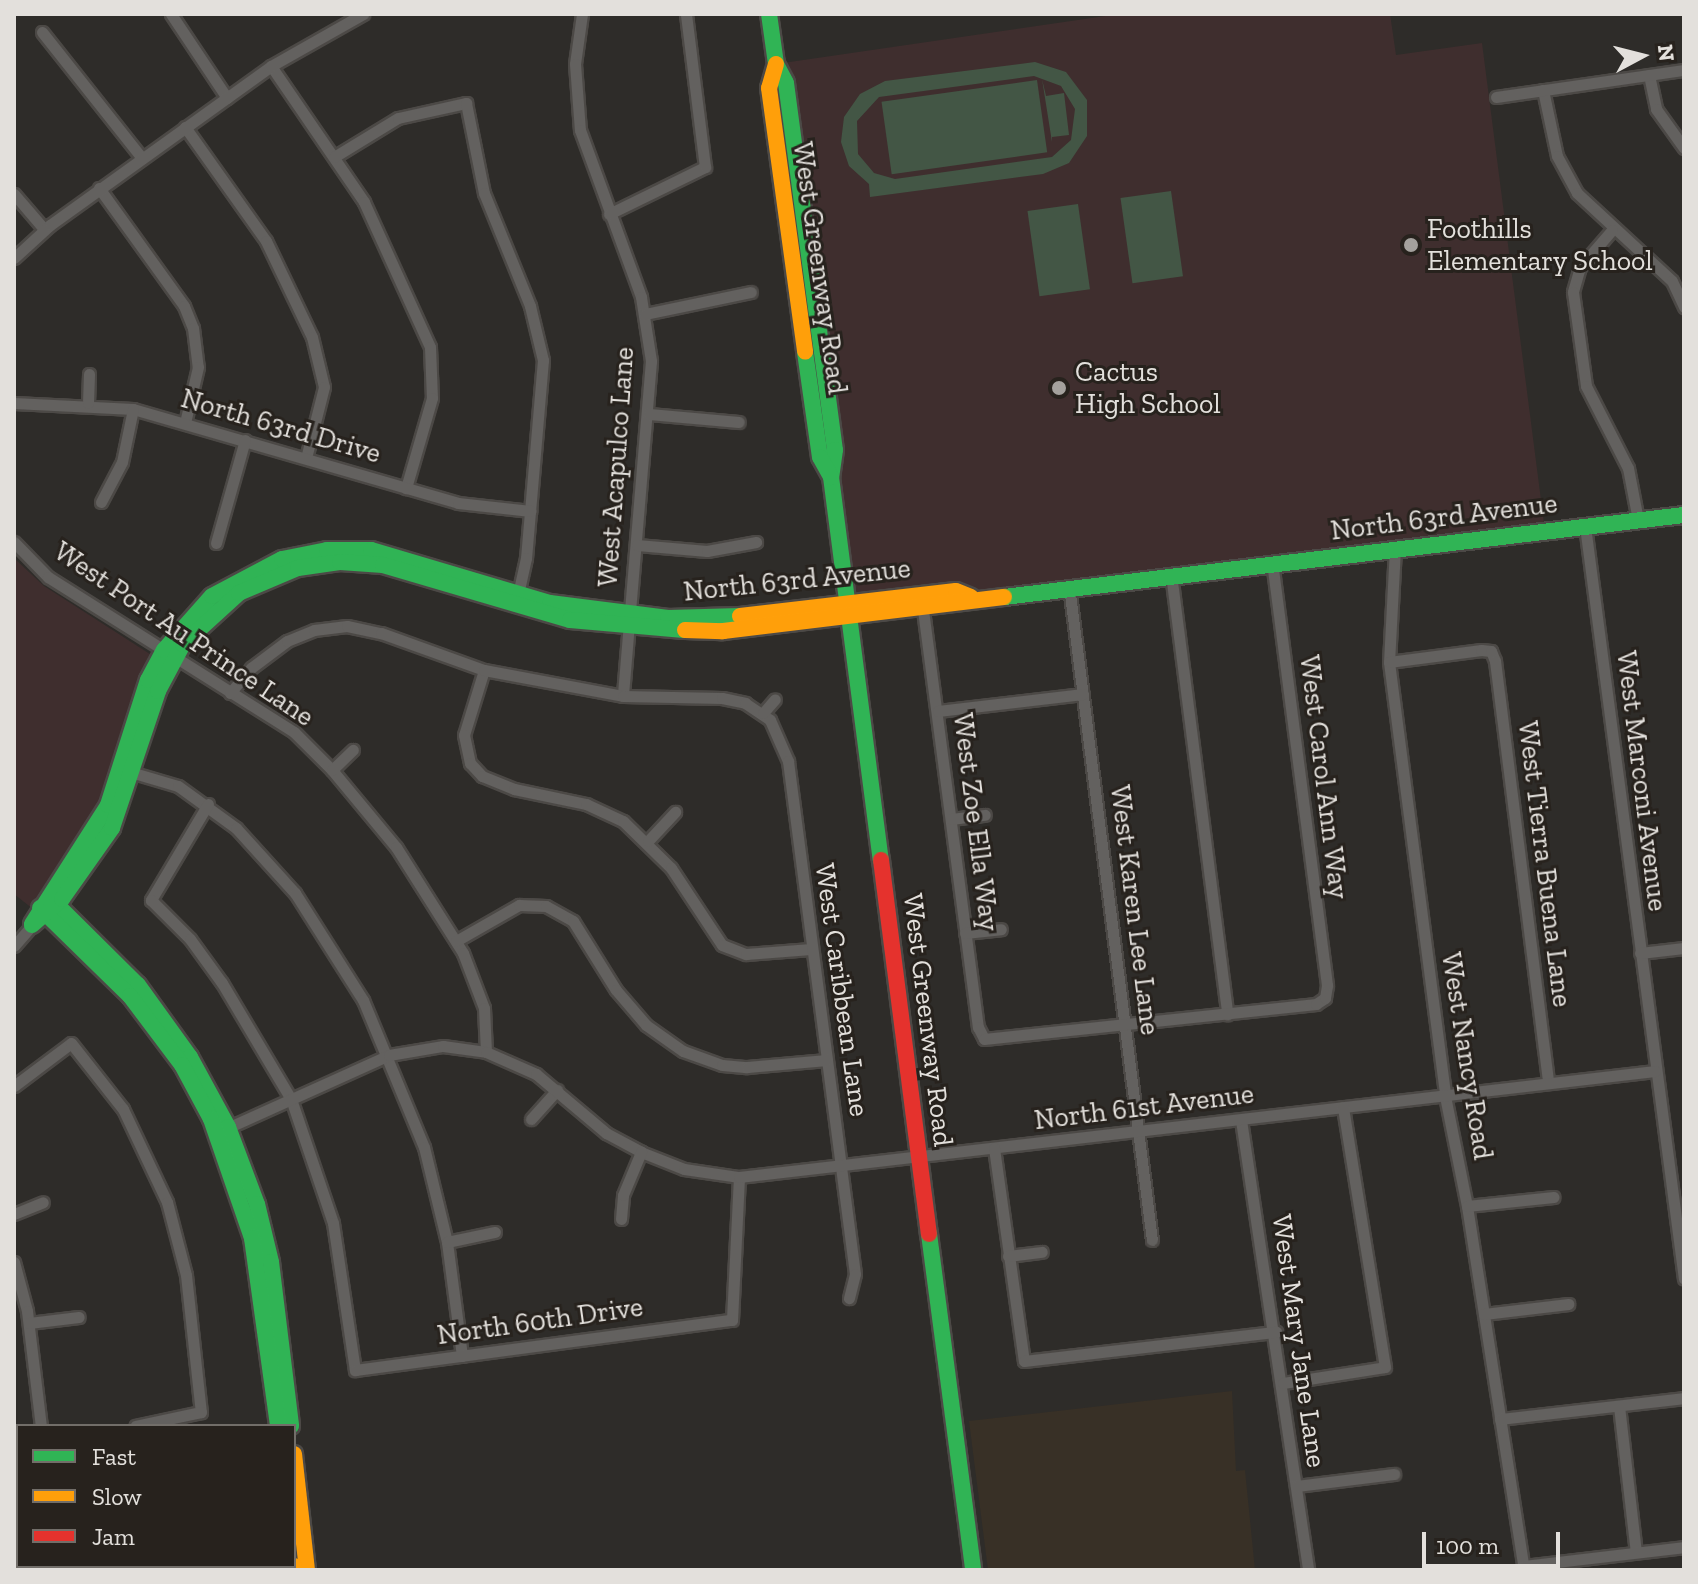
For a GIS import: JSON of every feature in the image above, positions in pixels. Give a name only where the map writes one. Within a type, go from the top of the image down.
[{"type":"street","points":[[171,14],[227,98]]},
{"type":"street","points":[[14,258],[44,229],[271,66],[363,14]]},
{"type":"street","name":"West Acapulco Lane","points":[[582,14],[575,64],[577,114],[645,314],[651,361],[649,414],[623,696]]},
{"type":"street","points":[[609,214],[705,167],[686,14]]},
{"type":"street","name":"West Greenway Road","points":[[769,14],[776,64],[786,83],[801,264],[835,450],[831,477],[973,1570]]},
{"type":"street","points":[[42,32],[142,158]]},
{"type":"street","points":[[271,66],[374,220],[430,347],[432,398],[406,488]]},
{"type":"street","points":[[1496,97],[1684,70]]},
{"type":"street","points":[[1649,75],[1659,116],[1684,148]]},
{"type":"street","points":[[1543,90],[1557,156],[1577,193],[1612,230],[1672,281],[1684,307]]},
{"type":"street","points":[[334,157],[398,118],[466,103],[484,193],[540,338],[543,388],[531,511],[516,601]]},
{"type":"street","points":[[185,127],[266,241],[312,337],[324,387],[306,458]]},
{"type":"street","points":[[99,188],[184,306],[193,328],[198,367],[185,423]]},
{"type":"street","points":[[14,194],[44,229]]},
{"type":"street","points":[[1612,230],[1580,267],[1573,292],[1586,386],[1628,468],[1638,520]]},
{"type":"street","points":[[645,314],[751,292]]},
{"type":"street","points":[[88,403],[89,374]]},
{"type":"street","name":"North 63rd Drive","points":[[14,403],[88,403],[133,409],[458,503],[531,511]]},
{"type":"street","points":[[101,502],[122,462],[133,409]]},
{"type":"street","points":[[649,414],[739,422]]},
{"type":"street","points":[[216,543],[245,440]]},
{"type":"street","name":"North 63rd Avenue","points":[[14,946],[48,906],[128,772],[149,698],[169,654],[197,609],[227,585],[265,565],[312,552],[387,553],[516,601],[629,622],[848,610],[923,610],[958,605],[971,597],[1684,515]]},
{"type":"street","name":"West Marconi Avenue","points":[[1585,526],[1684,1279]]},
{"type":"street","name":"West Port Au Prince Lane","points":[[14,542],[48,577],[294,732],[332,770],[396,847],[456,941],[480,989],[486,1052]]},
{"type":"street","points":[[637,545],[707,551],[756,542]]},
{"type":"street","name":"West Nancy Road","points":[[1395,548],[1389,662],[1445,1096],[1467,1206],[1523,1568]]},
{"type":"street","name":"West Carol Ann Way","points":[[1227,1014],[1316,1004],[1325,998],[1272,563]]},
{"type":"street","points":[[1126,1024],[1227,1014],[1171,574]]},
{"type":"street","name":"West Karen Lee Lane","points":[[1069,586],[1152,1240]]},
{"type":"street","name":"North 63rd Avenue","points":[[848,610],[956,591],[971,597]]},
{"type":"street","name":"West Zoe Ella Way","points":[[923,610],[965,933],[984,1039],[1126,1024]]},
{"type":"street","points":[[230,693],[251,668],[287,641],[314,630],[347,626],[381,633],[484,670],[623,696],[722,698],[763,713],[775,699]]},
{"type":"street","name":"West Tierra Buena Lane","points":[[1389,662],[1491,651],[1548,1083]]},
{"type":"street","points":[[484,670],[464,735],[474,768],[492,782],[607,811],[648,841],[722,945],[746,954],[811,949]]},
{"type":"street","points":[[938,711],[1083,694]]},
{"type":"street","name":"West Caribbean Lane","points":[[763,713],[775,725],[788,761],[855,1274],[849,1298]]},
{"type":"street","points":[[332,770],[353,750]]},
{"type":"street","points":[[128,772],[178,786],[208,804],[295,893],[363,1000],[389,1055],[424,1147],[447,1242],[462,1356]]},
{"type":"street","points":[[208,804],[151,900],[190,939],[222,983],[291,1099]]},
{"type":"street","points":[[648,841],[675,812]]},
{"type":"street","points":[[951,819],[985,815]]},
{"type":"street","points":[[456,941],[519,905],[546,906],[573,921],[616,990],[646,1025],[683,1051],[722,1065],[747,1067],[827,1060]]},
{"type":"street","points":[[48,906],[138,985],[190,1057],[222,1130],[250,1182],[271,1262],[291,1424]]},
{"type":"street","points":[[965,933],[1001,929]]},
{"type":"street","points":[[1640,953],[1684,948]]},
{"type":"street","points":[[14,1086],[71,1043],[123,1109],[167,1202],[186,1275],[201,1412],[144,1424]]},
{"type":"street","name":"North 61st Avenue","points":[[222,1130],[389,1055],[443,1046],[486,1052],[557,1090],[606,1133],[641,1152],[698,1172],[739,1177],[1655,1071]]},
{"type":"street","points":[[531,1119],[557,1090]]},
{"type":"street","name":"North 60th Drive","points":[[291,1099],[333,1223],[355,1370],[732,1320],[739,1177]]},
{"type":"street","points":[[1283,1383],[1385,1367],[1343,1107]]},
{"type":"street","name":"West Mary Jane Lane","points":[[1241,1120],[1276,1332],[1308,1570]]},
{"type":"street","points":[[222,1130],[258,1266],[278,1424]]},
{"type":"street","points":[[994,1148],[1024,1361],[1276,1332]]},
{"type":"street","points":[[621,1219],[623,1195],[641,1152]]},
{"type":"street","points":[[1467,1206],[1554,1197]]},
{"type":"street","points":[[14,1214],[43,1202]]},
{"type":"street","points":[[447,1242],[495,1232]]},
{"type":"street","points":[[1008,1256],[1042,1252]]},
{"type":"street","points":[[14,1262],[29,1323],[41,1424]]},
{"type":"street","points":[[1484,1314],[1568,1304]]},
{"type":"street","points":[[29,1323],[79,1317]]},
{"type":"street","points":[[1500,1419],[1684,1398]]},
{"type":"street","points":[[1619,1406],[1636,1552]]},
{"type":"street","points":[[1296,1486],[1394,1474]]},
{"type":"street","points":[[296,1496],[307,1570]]},
{"type":"street","points":[[1523,1568],[1684,1547]]},
{"type":"shaded area","name":"Cactus High School","points":[[1119,14],[1390,14],[1396,55],[1482,43],[1545,531],[848,611],[776,64]]},
{"type":"shaded area","points":[[14,558],[44,586],[153,656],[95,810],[33,909],[14,894]]},
{"type":"shaded area","points":[[1232,1391],[1236,1471],[1245,1470],[1255,1570],[988,1570],[969,1421]]},
{"type":"green space","points":[[1035,62],[1066,72],[1087,100],[1087,136],[1069,163],[1043,174],[870,197],[869,184],[849,166],[841,142],[844,117],[860,94],[885,81]],"holes":[[[1034,76],[1061,86],[1075,109],[1071,140],[1052,157],[895,179],[874,173],[858,154],[857,121],[879,97]]]},
{"type":"green space","points":[[1042,79],[1046,96],[1064,93],[1069,135],[1052,137],[1052,142]]},
{"type":"green space","points":[[1037,80],[1047,152],[892,174],[882,102]]},
{"type":"green space","points":[[1171,191],[1183,276],[1132,283],[1120,198]]},
{"type":"green space","points":[[1078,204],[1090,289],[1039,296],[1027,211]]},
{"type":"traffic: fast","points":[[769,14],[776,64],[786,83],[835,450],[831,477],[881,860]]},
{"type":"traffic: fast","points":[[805,352],[820,457],[831,477]]},
{"type":"traffic: fast","points":[[1004,597],[1684,515]]},
{"type":"traffic: fast","points":[[32,924],[108,805],[148,680],[164,650],[212,596],[282,559],[327,550],[371,550],[550,603],[668,618],[740,616]]},
{"type":"traffic: fast","points":[[32,925],[62,899],[112,828],[158,691],[183,644],[239,593],[298,568],[340,562],[383,565],[570,620],[685,630]]},
{"type":"traffic: fast","points":[[51,899],[138,985],[190,1057],[228,1127],[257,1204],[271,1262],[291,1424]]},
{"type":"traffic: fast","points":[[40,908],[130,996],[182,1065],[211,1119],[252,1238],[278,1424]]},
{"type":"traffic: fast","points":[[929,1234],[973,1570]]},
{"type":"traffic: slow","points":[[776,64],[769,88],[805,352]]},
{"type":"traffic: slow","points":[[740,616],[956,591],[971,597]]},
{"type":"traffic: slow","points":[[685,630],[723,631],[1004,597]]},
{"type":"traffic: slow","points":[[296,1472],[307,1570]]},
{"type":"traffic: jam","points":[[881,860],[929,1234]]},
{"type":"place","name":"Foothills Elementary School","points":[[1411,245]]},
{"type":"place","name":"Cactus High School","points":[[1059,388]]}]
